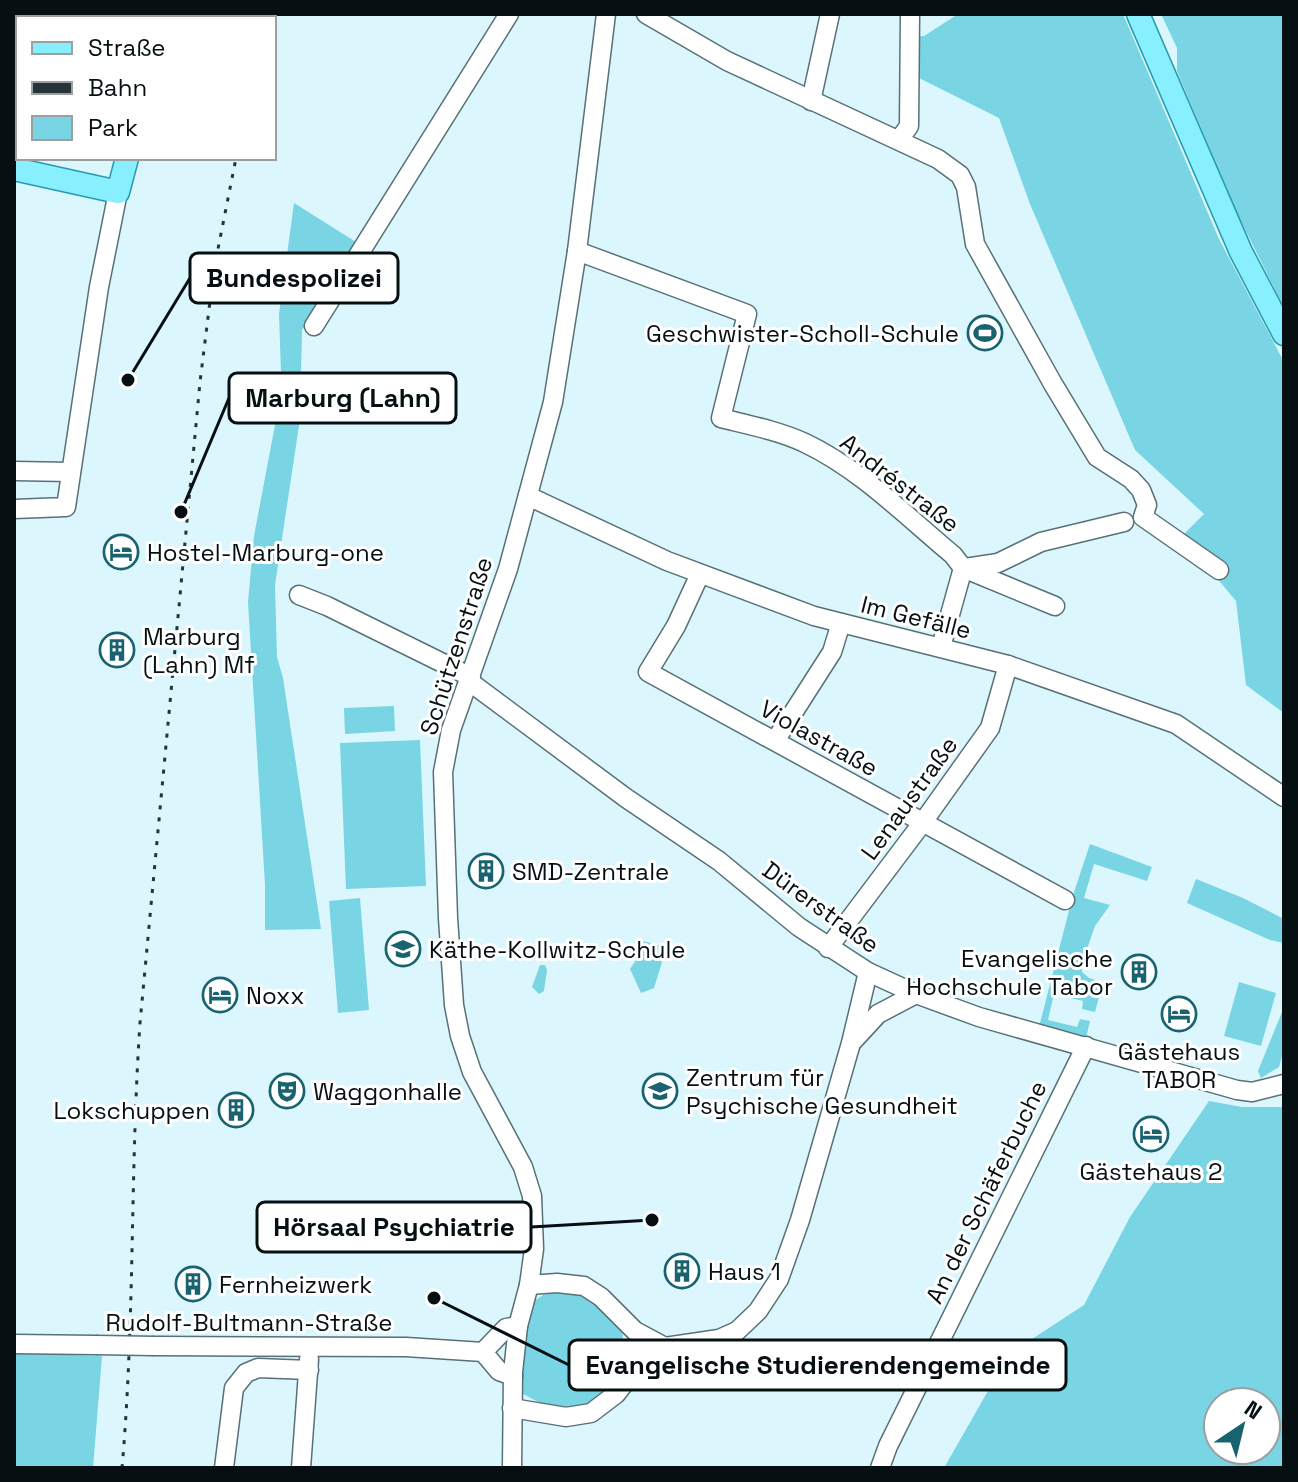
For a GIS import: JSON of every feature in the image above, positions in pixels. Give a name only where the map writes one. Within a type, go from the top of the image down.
[{"type":"main road","points":[[1138,14],[1241,252],[1284,334]]},
{"type":"main road","points":[[14,169],[118,192],[126,160]]},
{"type":"street","points":[[314,326],[509,14]]},
{"type":"street","name":"Schützenstraße","points":[[529,1285],[534,1217],[528,1177],[472,1072],[463,1050],[454,1005],[442,786],[447,743],[508,569],[558,376],[577,251],[606,14]]},
{"type":"street","points":[[646,14],[727,61],[938,159],[960,175],[969,195],[975,244],[1097,457],[1131,479],[1141,490],[1147,505],[1143,517],[1219,570]]},
{"type":"street","points":[[811,101],[830,14]]},
{"type":"street","points":[[899,140],[909,126],[910,14]]},
{"type":"street","points":[[14,509],[66,507],[99,287],[118,192]]},
{"type":"street","name":"Andréstraße","points":[[577,251],[747,314],[721,418],[803,442],[829,456],[953,555],[963,568],[1055,606]]},
{"type":"street","points":[[14,471],[71,472]]},
{"type":"street","name":"Im Gefälle","points":[[528,496],[700,574],[814,616],[1008,665],[1176,724],[1284,797]]},
{"type":"street","points":[[963,568],[998,563],[1041,542],[1124,522]]},
{"type":"street","name":"Andréstraße","points":[[941,647],[963,568]]},
{"type":"street","name":"Violastraße","points":[[700,574],[676,626],[648,672],[1065,900]]},
{"type":"street","name":"Dürerstraße","points":[[299,595],[327,606],[470,679],[626,798],[719,861],[828,948],[868,972],[979,1017],[1237,1090],[1252,1092],[1284,1084]]},
{"type":"street","points":[[775,741],[832,652],[841,623]]},
{"type":"street","name":"Lenaustraße","points":[[828,948],[990,728],[1008,665]]},
{"type":"street","points":[[512,1408],[566,1417],[591,1413],[608,1401],[638,1366],[665,1347],[719,1339],[745,1325],[758,1311],[779,1279],[800,1220],[868,972]]},
{"type":"street","points":[[851,1043],[878,1014],[916,994]]},
{"type":"street","name":"An der Schäferbuche","points":[[880,1468],[888,1446],[1086,1046]]},
{"type":"street","points":[[512,1468],[513,1376],[518,1326],[529,1285],[557,1283],[584,1286],[601,1297],[635,1331],[665,1347]]},
{"type":"street","points":[[513,1376],[499,1371],[483,1352],[506,1328],[518,1326]]},
{"type":"street","points":[[624,1381],[632,1357],[635,1331]]},
{"type":"street","name":"Rudolf-Bultmann-Straße","points":[[14,1344],[406,1347],[483,1352]]},
{"type":"street","points":[[301,1468],[309,1347]]},
{"type":"street","points":[[224,1468],[234,1388],[246,1373],[258,1368],[309,1370]]},
{"type":"green space","points":[[958,14],[1123,14],[1219,239],[1284,362],[1284,713],[1246,685],[1236,601],[1182,536],[1204,514],[1135,450],[1030,204],[999,118],[911,74],[911,37],[924,36]]},
{"type":"green space","points":[[1161,14],[1284,14],[1284,308],[1235,209],[1177,71],[1177,48]]},
{"type":"green space","points":[[294,203],[356,242],[302,330],[300,419],[275,585],[277,657],[283,678],[321,929],[265,930],[248,602],[254,536],[281,393],[277,389],[281,373],[279,314]]},
{"type":"green space","points":[[394,706],[395,731],[345,734],[344,708]]},
{"type":"green space","points":[[420,740],[426,886],[346,889],[340,743]]},
{"type":"green space","points":[[1090,844],[1152,867],[1147,881],[1094,864],[1084,898],[1110,905],[1095,926],[1082,963],[1082,972],[1089,978],[1103,982],[1095,1012],[1082,1009],[1083,1001],[1054,994],[1048,1020],[1077,1027],[1080,1019],[1090,1021],[1086,1038],[1039,1027],[1073,895]]},
{"type":"green space","points":[[1196,879],[1284,919],[1284,943],[1270,940],[1187,903]]},
{"type":"green space","points":[[360,898],[369,1010],[338,1013],[329,901]]},
{"type":"green space","points":[[642,941],[659,945],[658,955],[662,962],[654,988],[641,993],[630,969],[640,954]]},
{"type":"green space","points":[[540,965],[545,965],[547,970],[544,991],[539,994],[532,987]]},
{"type":"green space","points":[[1239,982],[1276,993],[1261,1046],[1224,1036]]},
{"type":"green space","points":[[1284,1007],[1284,1049],[1279,1067],[1261,1078],[1258,1071]]},
{"type":"green space","points":[[1209,1101],[1242,1107],[1284,1107],[1284,1468],[944,1468],[1009,1354],[1084,1305],[1130,1217]]},
{"type":"green space","points":[[562,1291],[582,1293],[617,1319],[623,1335],[619,1371],[609,1390],[592,1404],[563,1409],[546,1406],[521,1393],[519,1373],[531,1303],[543,1295]]},
{"type":"green space","points":[[14,1353],[102,1356],[93,1468],[14,1468]]},
{"type":"railway","points":[[276,20],[278,14]]},
{"type":"railway","points":[[122,1468],[129,1357],[140,1023],[200,382],[214,269],[236,160]]},
{"type":"place","name":"Geschwister-Scholl-Schule","points":[[985,333]]},
{"type":"place","name":"Bundespolizei","points":[[128,380]]},
{"type":"place","name":"Marburg (Lahn)","points":[[181,512]]},
{"type":"place","name":"Hostel-Marburg-one","points":[[121,552]]},
{"type":"place","name":"Marburg (Lahn) Mf","points":[[117,650]]},
{"type":"place","name":"SMD-Zentrale","points":[[486,871]]},
{"type":"place","name":"Käthe-Kollwitz-Schule","points":[[403,949]]},
{"type":"place","name":"Evangelische Hochschule Tabor","points":[[1139,972]]},
{"type":"place","name":"Noxx","points":[[220,995]]},
{"type":"place","name":"Gästehaus TABOR","points":[[1179,1014]]},
{"type":"place","name":"Waggonhalle","points":[[287,1091]]},
{"type":"place","name":"Zentrum für Psychische Gesundheit","points":[[660,1091]]},
{"type":"place","name":"Lokschuppen","points":[[236,1110]]},
{"type":"place","name":"Gästehaus 2","points":[[1151,1134]]},
{"type":"place","name":"Hörsaal Psychiatrie","points":[[652,1220]]},
{"type":"place","name":"Haus 1","points":[[682,1271]]},
{"type":"place","name":"Fernheizwerk","points":[[193,1284]]},
{"type":"place","name":"Evangelische Studierendengemeinde","points":[[434,1298]]}]
